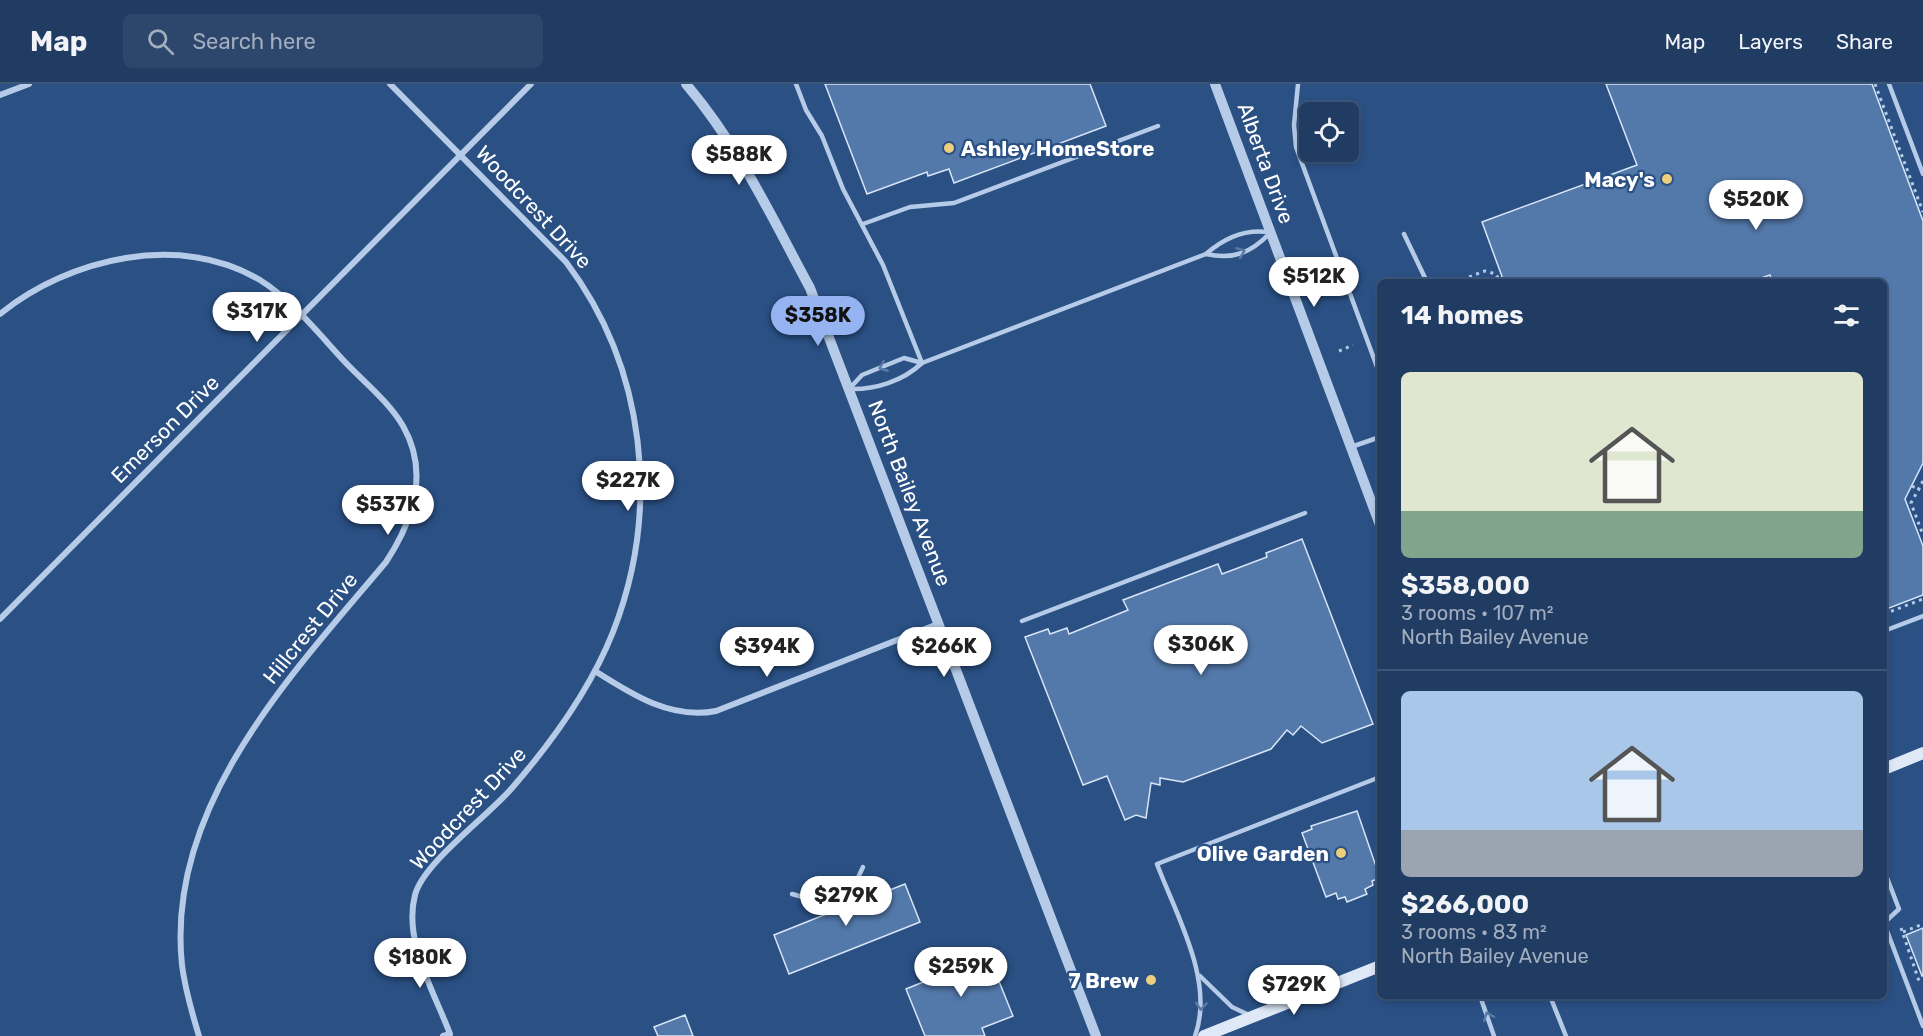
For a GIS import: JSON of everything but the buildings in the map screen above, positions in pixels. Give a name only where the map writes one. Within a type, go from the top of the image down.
[{"type":"main road","points":[[1887,767],[1923,753]]},
{"type":"main road","points":[[1204,1036],[1377,967]]},
{"type":"street","points":[[0,95],[29,84]]},
{"type":"street","name":"Woodcrest Drive","points":[[390,84],[462,154],[566,262],[584,285],[607,327],[622,366],[639,449],[639,528],[626,594],[595,671],[562,724],[518,782],[425,874],[415,892],[412,908],[416,945],[450,1034],[443,1036]]},
{"type":"street","name":"Emerson Drive","points":[[0,619],[531,84]]},
{"type":"street","name":"North Bailey Avenue","points":[[686,84],[741,161],[781,230],[810,288],[1096,1036]]},
{"type":"street","name":"Alberta Drive","points":[[1215,84],[1377,517]]},
{"type":"street","name":"Hillcrest Drive","points":[[0,314],[19,299],[65,275],[115,261],[166,256],[212,260],[234,267],[260,280],[301,316],[402,425],[414,457],[416,497],[408,524],[386,562],[301,663],[243,743],[223,780],[203,827],[190,870],[181,929],[187,992],[199,1036]]},
{"type":"street","points":[[595,671],[642,698],[684,713],[700,714],[716,711],[938,624]]},
{"type":"lane","points":[[796,84],[806,110],[822,136],[843,189],[883,265],[922,363]]},
{"type":"lane","points":[[1298,84],[1294,125],[1296,147],[1377,367]]},
{"type":"lane","points":[[1889,84],[1923,174]]},
{"type":"lane","points":[[862,224],[910,207],[954,203],[1158,126]]},
{"type":"lane","points":[[849,389],[868,390],[910,374],[922,363],[1206,254],[1219,243],[1251,230],[1271,232]]},
{"type":"lane","points":[[1206,254],[1226,258],[1258,246],[1271,232]]},
{"type":"lane","points":[[1404,234],[1426,279]]},
{"type":"lane","points":[[849,389],[862,375],[904,358],[922,363]]},
{"type":"lane","points":[[1351,447],[1377,438]]},
{"type":"lane","points":[[1022,621],[1305,513]]},
{"type":"lane","points":[[1887,630],[1923,616]]},
{"type":"lane","points":[[1195,1036],[1201,1004],[1200,976],[1157,864],[1377,778]]},
{"type":"lane","points":[[843,890],[856,882],[863,867]]},
{"type":"lane","points":[[1887,878],[1899,909],[1887,920]]},
{"type":"lane","points":[[792,894],[806,898],[823,898]]},
{"type":"lane","points":[[1887,931],[1923,1026]]},
{"type":"lane","points":[[1200,976],[1232,1007],[1253,1016]]},
{"type":"lane","points":[[1481,999],[1494,1036]]},
{"type":"lane","points":[[1551,999],[1566,1036]]},
{"type":"path","points":[[1875,84],[1923,212]]},
{"type":"path","points":[[1898,149],[1905,146]]},
{"type":"path","points":[[1462,279],[1480,272],[1492,274],[1497,279]]},
{"type":"path","points":[[1339,351],[1353,345]]},
{"type":"path","points":[[1923,481],[1911,503],[1923,535]]},
{"type":"path","points":[[1912,486],[1918,489]]},
{"type":"path","points":[[1887,613],[1923,599]]},
{"type":"path","points":[[1919,981],[1902,930],[1923,924]]},
{"type":"place","name":"Ashley HomeStore","points":[[949,148]]},
{"type":"place","name":"Macy's","points":[[1667,179]]},
{"type":"place","name":"Olive Garden","points":[[1341,853]]},
{"type":"place","name":"7 Brew","points":[[1151,980]]}]
